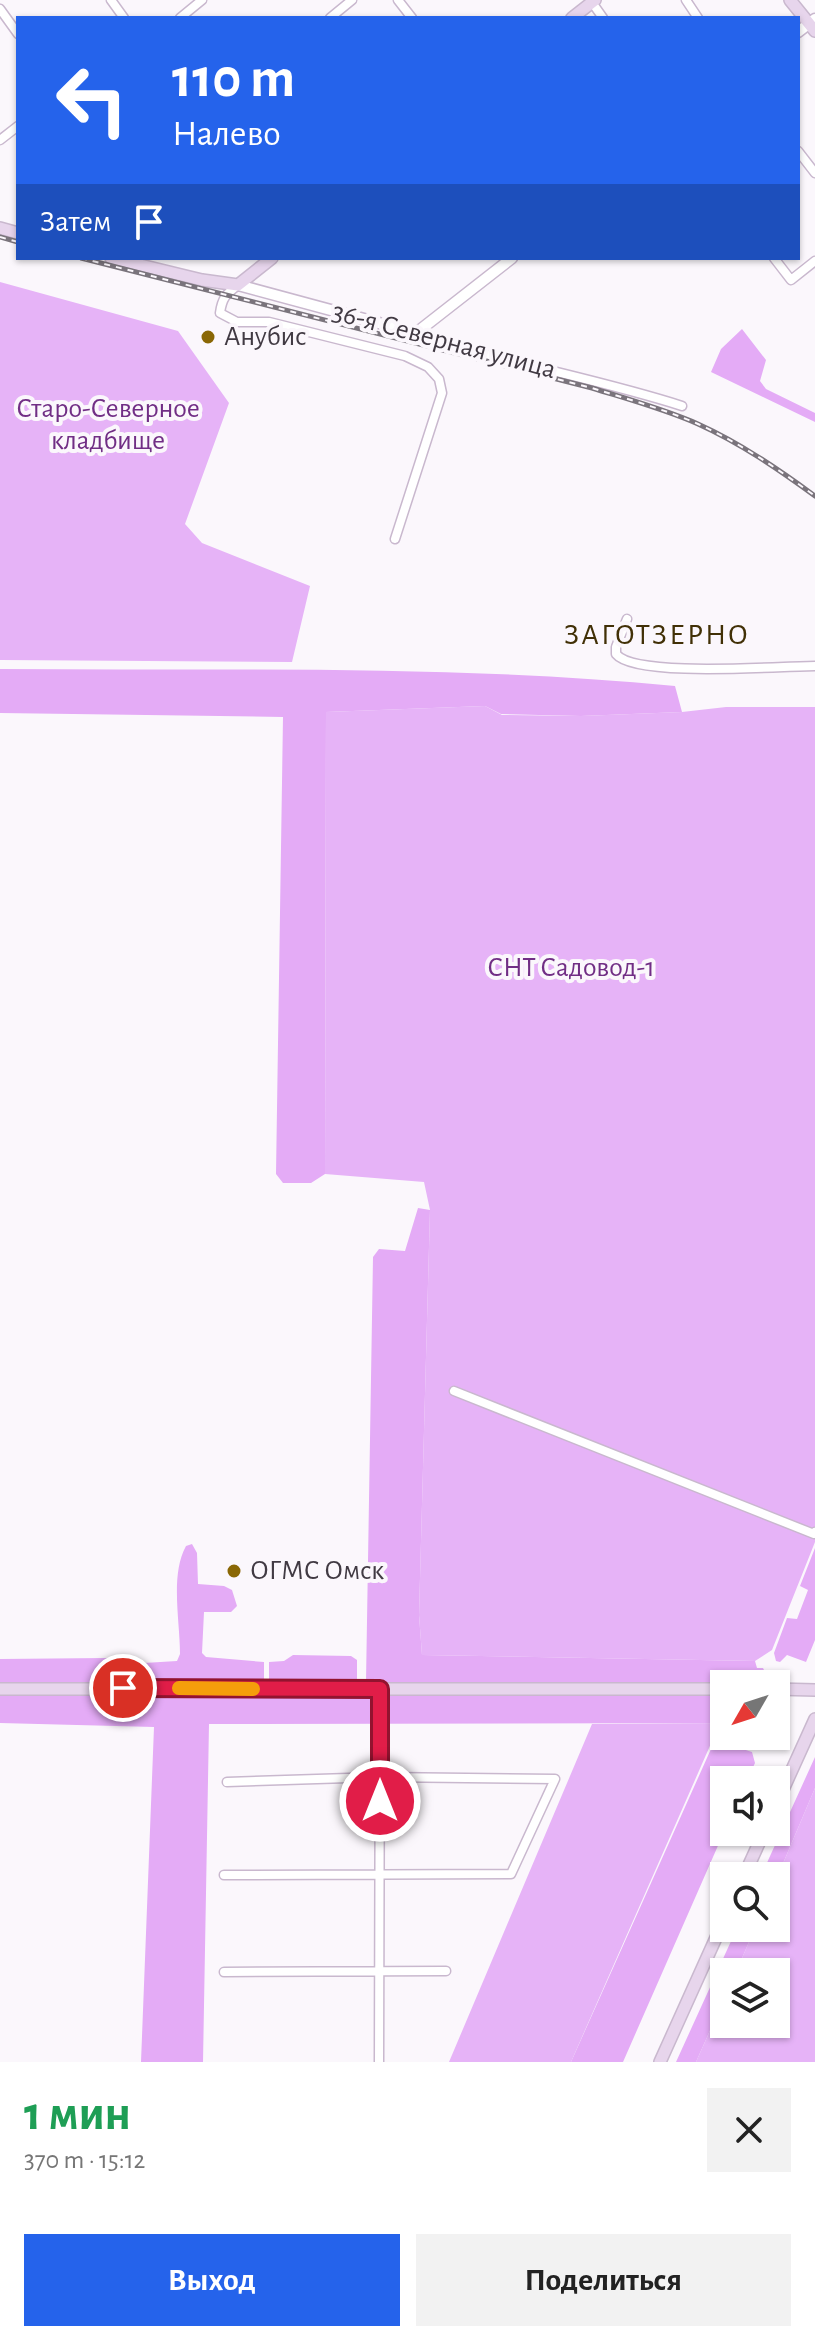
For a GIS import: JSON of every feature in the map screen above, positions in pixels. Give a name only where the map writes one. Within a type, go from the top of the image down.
[{"type":"main road","points":[[790,0],[813,24]]},
{"type":"main road","points":[[574,16],[592,1]]},
{"type":"main road","name":"36-я Северная улица","points":[[119,260],[202,280],[238,285]]},
{"type":"main road","points":[[238,285],[269,260]]},
{"type":"main road","points":[[0,1689],[710,1689]]},
{"type":"main road","points":[[790,1689],[815,1690]]},
{"type":"main road","points":[[790,1774],[815,1719]]},
{"type":"main road","points":[[660,2062],[714,1942]]},
{"type":"street","points":[[182,16],[202,0]]},
{"type":"street","points":[[332,16],[352,0]]},
{"type":"street","points":[[398,0],[410,16]]},
{"type":"street","points":[[0,9],[16,31]]},
{"type":"street","points":[[0,140],[16,128]]},
{"type":"street","points":[[800,154],[815,173]]},
{"type":"street","points":[[416,333],[509,260]]},
{"type":"street","points":[[776,260],[791,280],[815,261]]},
{"type":"street","points":[[238,285],[224,295],[220,313],[229,320],[269,322],[405,356],[428,367],[439,379],[442,393],[395,539]]},
{"type":"street","name":"36-я Северная улица","points":[[238,285],[682,406]]},
{"type":"street","points":[[627,619],[616,647],[616,654],[624,662],[674,669],[815,666]]},
{"type":"street","points":[[454,1391],[815,1533]]},
{"type":"street","points":[[379,2062],[380,1689]]},
{"type":"street","points":[[224,1875],[511,1874],[555,1779],[380,1777],[227,1782]]},
{"type":"street","points":[[224,1972],[446,1971]]},
{"type":"green space","name":"Старо-Северное кладбище","points":[[0,282],[178,331],[229,403],[185,524],[202,543],[310,586],[292,662],[0,660]]},
{"type":"green space","name":"СНТ Садовод-1","points":[[485,706],[502,715],[581,716],[726,707],[815,707],[815,1542],[772,1650],[755,1661],[422,1655],[419,1615],[430,1210],[424,1182],[325,1174],[326,712]]},
{"type":"green space","points":[[710,1723],[710,1746],[571,2062],[449,2062],[592,1724]]},
{"type":"green space","points":[[815,1788],[815,2062],[696,2062],[710,2030],[710,2038],[790,2038],[790,1958],[742,1958],[749,1942],[790,1942],[790,1862],[784,1862]]},
{"type":"shaded area","points":[[742,329],[766,360],[760,381],[766,389],[815,413],[815,422],[711,372],[721,349]]},
{"type":"shaded area","points":[[0,669],[422,671],[591,679],[675,686],[682,712],[581,716],[501,714],[485,706],[326,712],[325,1174],[311,1183],[283,1183],[276,1174],[283,717],[0,713]]},
{"type":"shaded area","points":[[418,1208],[430,1210],[419,1615],[422,1655],[755,1661],[757,1668],[764,1670],[710,1670],[710,1684],[366,1682],[373,1257],[379,1249],[405,1251]]},
{"type":"shaded area","points":[[192,1544],[197,1553],[198,1584],[224,1586],[232,1590],[237,1606],[231,1612],[204,1612],[202,1653],[206,1657],[264,1662],[264,1683],[0,1683],[0,1659],[177,1661],[180,1654],[178,1570],[186,1546]]},
{"type":"shaded area","points":[[815,1548],[815,1640],[806,1662],[787,1655],[780,1662],[776,1661],[774,1653],[787,1618],[797,1619],[808,1590],[800,1586]]},
{"type":"shaded area","points":[[293,1655],[351,1656],[357,1660],[357,1682],[269,1684],[269,1662],[284,1661]]},
{"type":"shaded area","points":[[710,1693],[710,1723],[209,1724],[203,2062],[141,2062],[154,1727],[0,1723],[0,1696]]},
{"type":"shaded area","points":[[711,1750],[752,1752],[754,1766],[710,1766],[710,1846],[718,1846],[623,2062],[571,2062]]},
{"type":"shaded area","points":[[815,1757],[815,1788],[784,1862],[767,1862],[775,1846],[790,1846],[790,1812]]},
{"type":"shaded area","points":[[731,1942],[749,1942],[742,1958],[723,1958]]},
{"type":"shaded area","points":[[710,1987],[710,2030],[696,2062],[676,2062]]},
{"type":"railway","points":[[0,237],[16,241]]},
{"type":"railway","points":[[89,260],[645,404],[729,439],[815,496]]},
{"type":"slow traffic","points":[[179,1688],[253,1689]]},
{"type":"place","name":"Анубис","points":[[208,337]]},
{"type":"place","name":"ОГМС Омск","points":[[234,1571]]},
{"type":"district","name":"ЗАГОТЗЕРНО","points":[[657,635]]},
{"type":"route","points":[[123,1688],[380,1689],[380,1801]]}]
